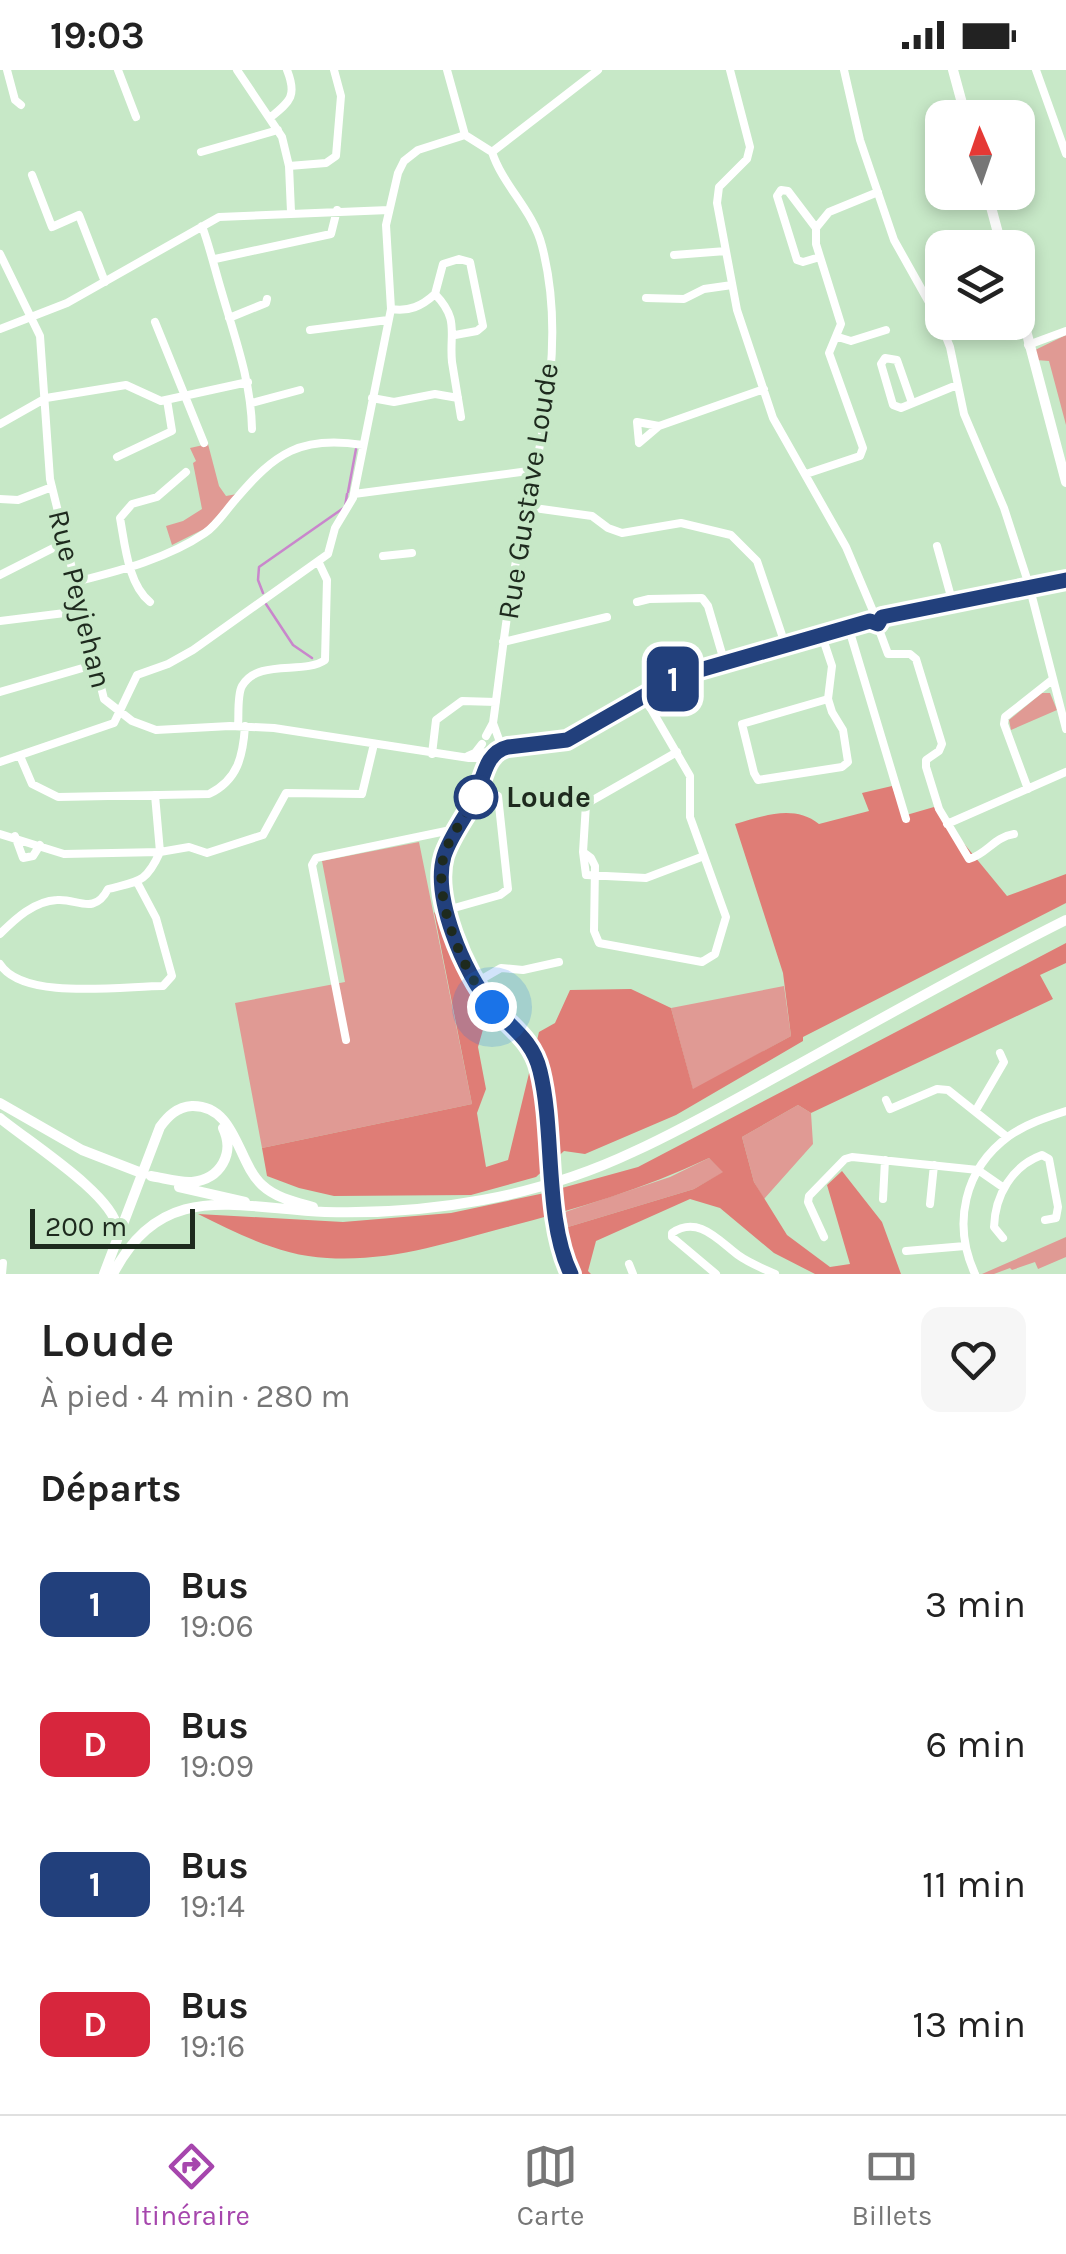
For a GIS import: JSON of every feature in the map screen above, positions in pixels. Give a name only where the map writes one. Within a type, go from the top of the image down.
[{"type":"main road","points":[[954,70],[962,100]]},
{"type":"main road","points":[[1027,340],[1066,482]]},
{"type":"main road","points":[[108,1274],[145,1228],[173,1211],[216,1205],[328,1212],[442,1207],[567,1178],[658,1140],[1066,920]]},
{"type":"main road","points":[[0,1104],[82,1150],[151,1176],[218,1196],[290,1210]]},
{"type":"main road","points":[[108,1274],[166,1118],[186,1107],[212,1110],[225,1122],[260,1184],[278,1196],[328,1212]]},
{"type":"main road","points":[[148,1158],[170,1122],[186,1112],[206,1114],[226,1134],[226,1158],[210,1177],[188,1182],[151,1176]]},
{"type":"main road","points":[[0,1118],[84,1182],[116,1220],[108,1274]]},
{"type":"main road","points":[[114,1242],[135,1195]]},
{"type":"street","points":[[7,70],[15,100],[22,105]]},
{"type":"street","points":[[118,70],[136,117]]},
{"type":"street","points":[[237,70],[278,130],[288,166],[292,212]]},
{"type":"street","points":[[271,117],[292,99],[295,89],[288,70]]},
{"type":"street","points":[[288,166],[326,163],[336,156],[341,96],[334,70]]},
{"type":"street","points":[[447,70],[464,134],[492,152],[598,70]]},
{"type":"street","points":[[730,70],[750,146],[747,159],[718,187],[717,203],[736,310],[764,390],[785,443],[846,547],[888,654],[910,654],[916,659],[942,741],[939,751],[928,757],[926,763],[947,824],[969,859],[979,856],[992,842],[1014,834]]},
{"type":"street","points":[[844,70],[860,140],[894,240],[950,347],[964,414],[1004,508],[1066,728]]},
{"type":"street","points":[[1036,70],[1066,154]]},
{"type":"street","points":[[201,152],[278,130]]},
{"type":"street","points":[[0,762],[111,725],[137,675],[193,650],[328,554],[335,528],[352,504],[391,309],[386,239],[398,173],[410,154],[464,134]]},
{"type":"street","name":"Rue Gustave Loude","points":[[485,746],[493,722],[550,380],[548,278],[534,222],[492,152]]},
{"type":"street","points":[[32,175],[52,227],[79,215],[105,282]]},
{"type":"street","points":[[806,474],[860,456],[862,448],[830,353],[841,324],[820,258],[816,228],[788,190],[782,190],[777,196],[797,260],[820,258]]},
{"type":"street","points":[[816,228],[829,212],[878,192]]},
{"type":"street","points":[[215,260],[331,234],[338,210]]},
{"type":"street","points":[[0,329],[67,303],[225,215],[389,210]]},
{"type":"street","points":[[202,226],[248,382],[252,429]]},
{"type":"street","points":[[674,255],[726,251]]},
{"type":"street","name":"Rue Peyjehan","points":[[0,254],[40,336],[52,487],[101,695],[138,725],[159,730],[242,726],[291,730],[458,756]]},
{"type":"street","points":[[391,309],[402,311],[420,306],[435,294],[443,264],[459,259],[470,262],[483,326],[455,336]]},
{"type":"street","points":[[646,298],[684,299],[704,289],[732,285]]},
{"type":"street","points":[[435,294],[446,308],[455,336],[452,359],[460,417]]},
{"type":"street","points":[[229,318],[266,304],[267,299]]},
{"type":"street","points":[[310,330],[388,320]]},
{"type":"street","points":[[154,322],[204,443]]},
{"type":"street","points":[[838,336],[851,341],[886,330]]},
{"type":"street","points":[[1028,345],[1066,331]]},
{"type":"street","points":[[912,404],[897,360],[885,358],[881,364],[893,405],[902,408],[912,404],[957,385]]},
{"type":"street","points":[[0,424],[46,398],[126,385],[154,400],[167,400],[248,382]]},
{"type":"street","points":[[252,403],[300,390]]},
{"type":"street","points":[[659,426],[764,390]]},
{"type":"street","points":[[372,398],[394,402],[435,394],[458,398]]},
{"type":"street","points":[[118,457],[172,432],[167,400]]},
{"type":"street","points":[[74,582],[130,568],[204,534],[259,472],[284,452],[325,443],[362,446]]},
{"type":"street","points":[[354,494],[536,470]]},
{"type":"street","points":[[150,602],[140,592],[125,556],[121,516],[132,504],[157,496],[186,472]]},
{"type":"street","points":[[0,500],[18,500],[52,487]]},
{"type":"street","points":[[527,507],[592,516],[610,530],[622,533],[680,523],[731,535],[757,561],[786,647]]},
{"type":"street","points":[[0,574],[67,541]]},
{"type":"street","points":[[936,546],[953,604]]},
{"type":"street","points":[[383,556],[412,554]]},
{"type":"street","points":[[20,756],[32,784],[58,797],[209,794],[222,787],[243,758],[241,688],[245,683],[268,670],[316,666],[324,660],[326,574],[319,563]]},
{"type":"street","points":[[485,746],[498,750],[567,740],[679,676],[875,618],[1066,580]]},
{"type":"street","points":[[637,602],[649,598],[702,598],[726,664]]},
{"type":"street","points":[[0,621],[81,611]]},
{"type":"street","points":[[504,642],[608,616]]},
{"type":"street","points":[[849,628],[906,819]]},
{"type":"street","points":[[822,636],[832,666],[828,698],[843,730],[848,762],[842,767],[758,780],[742,724],[828,698]]},
{"type":"street","points":[[0,692],[93,665]]},
{"type":"street","points":[[1028,789],[1004,724],[1005,716],[1052,680]]},
{"type":"street","points":[[643,694],[677,752],[690,776],[690,817],[726,920],[715,954],[702,962],[599,943],[594,931],[594,862],[582,852],[586,804],[677,752]]},
{"type":"street","points":[[432,754],[436,720],[462,700],[496,702]]},
{"type":"street","name":"Rue Gustave Loude","points":[[493,722],[498,750]]},
{"type":"street","points":[[458,756],[473,754],[498,738],[526,745]]},
{"type":"street","points":[[0,834],[64,854],[160,852],[189,847],[207,853],[263,835],[282,796],[291,791],[362,794],[374,744]]},
{"type":"street","points":[[485,746],[487,763],[481,784],[446,851],[442,889],[446,910],[475,982],[525,1038],[538,1064],[568,1274]]},
{"type":"street","points":[[487,763],[498,750]]},
{"type":"street","points":[[446,910],[500,895],[508,889],[498,796],[481,784],[475,763],[458,756]]},
{"type":"street","points":[[947,824],[1066,772]]},
{"type":"street","points":[[0,934],[27,910],[58,899],[76,905],[94,904],[108,889],[138,884],[160,852],[155,795]]},
{"type":"street","points":[[346,1040],[312,865],[316,858],[456,832]]},
{"type":"street","points":[[15,836],[22,858],[33,856],[40,845]]},
{"type":"street","points":[[595,876],[646,878],[704,856]]},
{"type":"street","points":[[0,964],[4,970],[39,988],[163,986],[172,976],[156,918],[138,884]]},
{"type":"street","points":[[475,982],[501,968],[523,970],[558,962]]},
{"type":"street","points":[[976,1110],[1001,1072],[1004,1062],[1000,1053]]},
{"type":"street","points":[[886,1100],[890,1109],[937,1088],[948,1090],[1007,1137]]},
{"type":"street","points":[[975,1274],[964,1246],[962,1221],[966,1194],[978,1170],[1007,1137],[1066,1111]]},
{"type":"street","points":[[1003,1238],[994,1226],[1004,1188],[1024,1165],[1038,1156],[1046,1156],[1058,1207],[1056,1218],[1045,1220]]},
{"type":"street","points":[[824,1237],[808,1202],[809,1196],[844,1158],[978,1170],[1004,1188]]},
{"type":"street","points":[[883,1199],[886,1160]]},
{"type":"street","points":[[930,1204],[934,1164]]},
{"type":"street","points":[[716,1274],[672,1238],[672,1232],[688,1226],[706,1230],[749,1262],[775,1274]]},
{"type":"street","points":[[906,1251],[964,1246]]},
{"type":"street","points":[[2,1274],[3,1264]]},
{"type":"street","points":[[629,1264],[633,1274]]},
{"type":"shaded area","points":[[1066,335],[1066,425],[1049,361],[1036,360],[1033,351]]},
{"type":"shaded area","points":[[208,444],[219,486],[226,496],[237,494],[206,528],[172,545],[166,526],[202,509],[193,463],[196,461],[190,448]]},
{"type":"shaded area","points":[[1042,693],[1050,693],[1057,710],[1011,730],[1009,720]]},
{"type":"shaded area","points":[[892,786],[903,816],[934,807],[1007,896],[1066,874],[1066,903],[803,1037],[803,1041],[676,1115],[585,1154],[564,1151],[536,1177],[471,1195],[334,1196],[267,1176],[262,1148],[472,1104],[434,912],[484,1026],[478,1047],[486,1089],[477,1113],[486,1167],[508,1160],[539,1032],[555,1023],[570,990],[631,989],[671,1008],[693,1089],[791,1036],[783,973],[735,824],[789,813],[819,824],[869,811],[862,793]]},
{"type":"shaded area","points":[[419,842],[472,1104],[262,1148],[235,1003],[345,982],[322,861]]},
{"type":"shaded area","points":[[1066,943],[1066,963],[1040,975],[1053,999],[811,1113],[798,1105],[742,1137],[754,1182],[787,1235],[830,1267],[850,1264],[827,1185],[842,1171],[882,1222],[901,1274],[815,1274],[774,1253],[720,1208],[690,1199],[596,1241],[588,1271],[591,1274],[575,1274],[575,1261],[565,1233],[568,1227],[694,1189],[723,1172],[709,1158],[635,1189],[559,1213],[440,1245],[373,1257],[327,1258],[293,1253],[198,1214],[343,1222],[451,1213],[638,1167]]},
{"type":"shaded area","points":[[784,986],[791,1036],[693,1090],[671,1008]]},
{"type":"shaded area","points":[[798,1105],[811,1113],[813,1144],[764,1199],[754,1182],[742,1137]]},
{"type":"shaded area","points":[[709,1158],[724,1172],[694,1189],[568,1227],[565,1212],[670,1177]]},
{"type":"shaded area","points":[[1066,1237],[1066,1257],[1038,1269],[1035,1262],[982,1274]]},
{"type":"waterway","points":[[348,492],[356,449]]},
{"type":"waterway","points":[[263,593],[259,567],[345,507],[347,494]]},
{"type":"waterway","points":[[266,604],[293,645],[312,658]]},
{"type":"bus line","name":"1","points":[[571,1274],[558,1229],[548,1121],[538,1064],[525,1038],[485,998],[475,982],[442,895],[446,851],[477,795],[491,757],[508,747],[567,740],[653,688],[690,672],[762,655],[870,621],[878,624],[882,617],[1066,580]]},
{"type":"place","name":"Loude","points":[[476,797]]},
{"type":"route","points":[[476,797],[446,851],[441,886],[464,958],[492,1007]]}]
